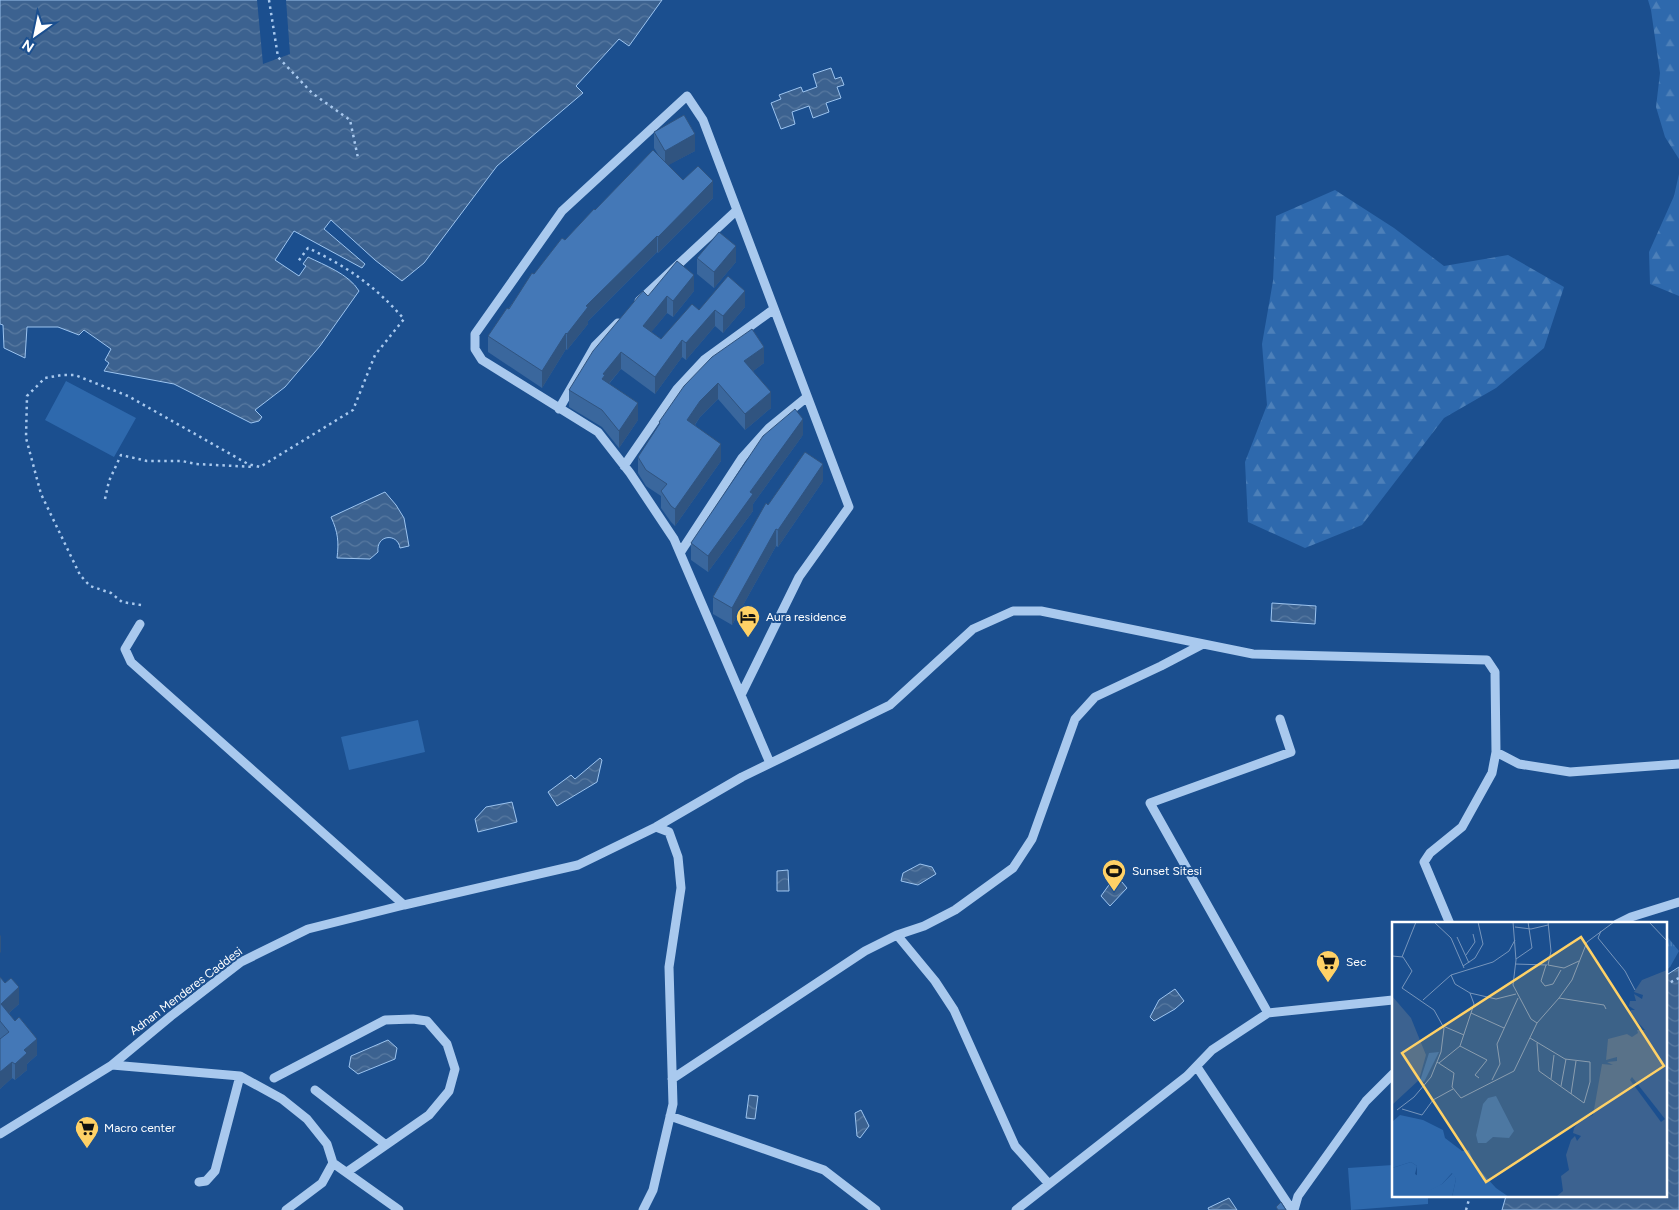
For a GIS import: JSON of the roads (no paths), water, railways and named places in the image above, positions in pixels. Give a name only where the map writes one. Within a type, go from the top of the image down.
[{"type":"street","points":[[741,695],[799,577],[849,507],[703,120],[687,96],[562,211],[476,334],[475,349],[482,360],[598,432],[624,466],[674,539],[770,764]]},
{"type":"street","points":[[559,409],[595,346],[631,309],[737,210]]},
{"type":"street","points":[[624,466],[677,388],[704,360],[774,309]]},
{"type":"street","points":[[680,553],[742,458],[769,428],[807,397]]},
{"type":"street","name":"Adnan Menderes Caddesi","points":[[0,1134],[112,1065],[170,1016],[241,962],[308,929],[578,865],[656,827],[742,777],[890,705],[973,629],[1013,611],[1041,611],[1252,654],[1487,660],[1495,672],[1496,752]]},
{"type":"street","points":[[140,624],[125,649],[131,662],[404,906]]},
{"type":"street","points":[[672,1079],[865,951],[897,935],[924,926],[955,910],[1013,868],[1032,839],[1075,719],[1095,697],[1204,644]]},
{"type":"street","points":[[1268,1013],[1150,803],[1291,752],[1280,719]]},
{"type":"street","points":[[1449,922],[1424,862],[1430,853],[1462,827],[1492,773],[1496,752],[1520,764],[1570,772],[1679,764]]},
{"type":"street","points":[[643,1210],[653,1190],[673,1104],[670,967],[681,888],[678,857],[669,832],[656,827]]},
{"type":"street","points":[[1621,922],[1679,902]]},
{"type":"street","points":[[897,935],[935,981],[954,1010],[1015,1146],[1049,1184]]},
{"type":"street","points":[[1016,1210],[1188,1076],[1212,1050],[1268,1013],[1392,1000]]},
{"type":"street","points":[[274,1078],[385,1020],[413,1019],[427,1021],[447,1044],[455,1069],[449,1091],[429,1114],[347,1172]]},
{"type":"street","points":[[112,1065],[240,1076],[282,1099],[307,1119],[327,1144],[334,1163],[399,1210]]},
{"type":"street","points":[[1197,1066],[1293,1210]]},
{"type":"street","points":[[1293,1210],[1298,1196],[1361,1109],[1392,1075]]},
{"type":"street","points":[[199,1182],[206,1181],[215,1172],[240,1076]]},
{"type":"street","points":[[315,1090],[386,1145]]},
{"type":"street","points":[[670,1116],[824,1170],[876,1210]]},
{"type":"street","points":[[286,1210],[322,1183],[334,1163]]},
{"type":"water","points":[[0,0],[662,0],[629,46],[619,39],[576,86],[583,93],[497,166],[424,263],[402,281],[375,260],[331,220],[324,229],[365,264],[362,268],[294,231],[275,260],[299,276],[306,266],[303,264],[308,257],[343,275],[359,291],[320,346],[285,387],[255,410],[262,417],[259,421],[251,423],[174,384],[104,371],[109,363],[105,360],[111,349],[84,330],[79,335],[58,327],[27,327],[25,358],[4,348],[3,325],[0,324]]},
{"type":"water","points":[[831,68],[835,79],[841,77],[844,85],[837,87],[841,98],[826,103],[829,112],[813,118],[809,106],[792,112],[795,124],[781,129],[771,103],[781,99],[779,95],[801,87],[803,92],[817,87],[813,74]]},
{"type":"water","points":[[385,492],[404,518],[409,546],[400,548],[395,540],[388,538],[380,542],[378,552],[370,559],[337,558],[337,537],[331,517]]},
{"type":"water","points":[[1272,603],[1316,606],[1315,624],[1271,621]]},
{"type":"water","points":[[600,758],[602,760],[597,782],[557,806],[548,792],[571,775],[575,779]]},
{"type":"water","points":[[512,802],[517,822],[478,832],[475,819],[486,807]]},
{"type":"water","points":[[920,864],[932,867],[936,874],[918,885],[901,881],[903,873]]},
{"type":"water","points":[[788,870],[789,891],[777,891],[777,871]]},
{"type":"water","name":"Sunset Sitesi","points":[[1116,875],[1127,888],[1110,906],[1101,896]]},
{"type":"water","points":[[1679,967],[1679,1210],[1502,1210],[1505,1198],[1666,1198],[1666,975]]},
{"type":"water","points":[[1175,989],[1184,1001],[1175,1009],[1154,1021],[1150,1017],[1159,1000]]},
{"type":"water","points":[[388,1040],[397,1048],[395,1059],[358,1074],[349,1067],[351,1056]]},
{"type":"water","points":[[749,1095],[758,1096],[755,1119],[746,1118]]},
{"type":"water","points":[[861,1110],[869,1126],[860,1138],[857,1136],[855,1113]]},
{"type":"water","points":[[1229,1198],[1237,1210],[1209,1210],[1208,1208]]},
{"type":"place","name":"Aura residence","points":[[748,638]]},
{"type":"place","name":"Sunset Sitesi","points":[[1114,892]]},
{"type":"place","name":"Sec","points":[[1328,983]]},
{"type":"place","name":"Macro center","points":[[87,1149]]}]
